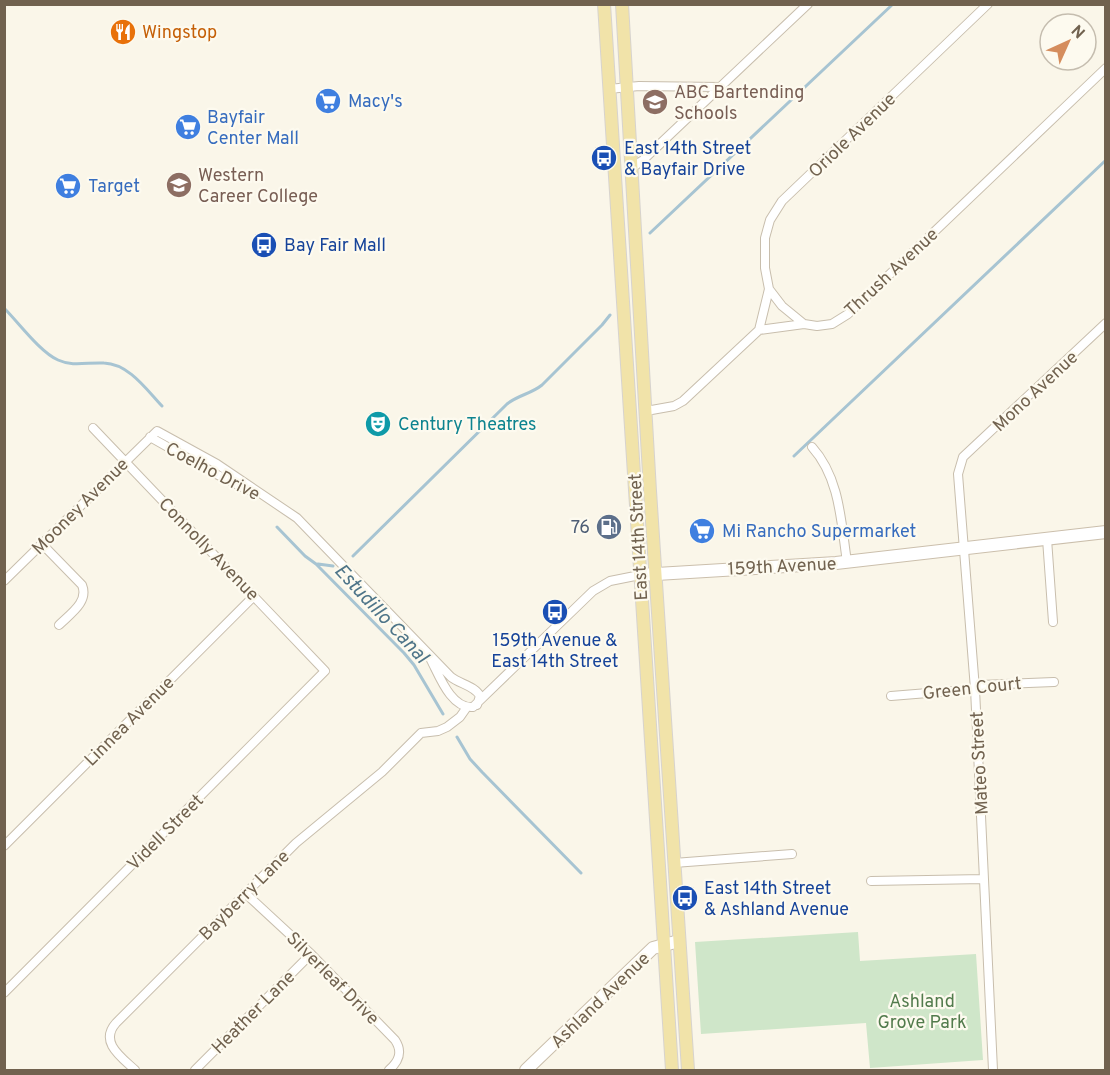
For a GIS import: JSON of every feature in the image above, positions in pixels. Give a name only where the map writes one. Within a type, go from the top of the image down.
[{"type":"main road","name":"East 14th Street","points":[[604,4],[672,1071]]},
{"type":"main road","name":"East 14th Street","points":[[622,4],[688,1071]]},
{"type":"street","points":[[632,168],[808,4]]},
{"type":"street","name":"Oriole Avenue","points":[[759,330],[769,289],[765,268],[765,238],[770,220],[782,201],[988,4]]},
{"type":"street","name":"Thrush Avenue","points":[[759,330],[804,324],[817,326],[831,324],[848,314],[1106,68]]},
{"type":"street","points":[[608,76],[627,87]]},
{"type":"street","points":[[609,89],[720,87]]},
{"type":"street","points":[[769,289],[782,306],[804,324]]},
{"type":"street","name":"Mono Avenue","points":[[963,458],[1106,323]]},
{"type":"street","points":[[646,411],[674,406],[683,401],[759,330]]},
{"type":"street","name":"Connolly Avenue","points":[[93,428],[325,671]]},
{"type":"street","name":"Mooney Avenue","points":[[4,581],[154,434]]},
{"type":"street","name":"Coelho Drive","points":[[154,434],[212,472],[277,504],[305,524],[451,677],[471,687]]},
{"type":"street","points":[[812,447],[825,464],[834,484],[847,562]]},
{"type":"street","name":"Mateo Street","points":[[963,458],[958,474],[975,689],[993,1071]]},
{"type":"street","name":"159th Avenue","points":[[477,705],[593,591],[610,580],[640,574],[847,562],[1106,532]]},
{"type":"street","points":[[1047,539],[1053,622]]},
{"type":"street","points":[[42,544],[82,585],[84,591],[81,603],[59,625]]},
{"type":"street","name":"Linnea Avenue","points":[[4,846],[254,596]]},
{"type":"street","name":"Coelho Drive","points":[[422,647],[451,695],[465,706]]},
{"type":"street","name":"Videll Street","points":[[4,993],[325,671]]},
{"type":"street","name":"Green Court","points":[[891,696],[975,689],[980,685],[1054,682]]},
{"type":"street","points":[[471,687],[480,696],[477,705],[465,706],[460,696],[463,690],[471,687],[498,683]]},
{"type":"street","name":"Bayberry Lane","points":[[135,1071],[112,1046],[109,1034],[112,1028],[296,843],[382,772],[421,733],[438,731],[447,727],[460,717],[465,706]]},
{"type":"street","points":[[4,836],[19,831]]},
{"type":"street","points":[[674,863],[792,855]]},
{"type":"street","points":[[871,881],[984,879]]},
{"type":"street","name":"Silverleaf Drive","points":[[245,893],[311,954],[395,1040],[400,1054],[389,1071]]},
{"type":"street","name":"Ashland Avenue","points":[[526,1071],[653,948],[680,942]]},
{"type":"street","name":"Heather Lane","points":[[195,1071],[311,954]]},
{"type":"green space","name":"Ashland Grove Park","points":[[858,932],[860,961],[976,954],[983,1060],[870,1068],[866,1023],[701,1034],[695,942]]},
{"type":"waterway","name":"Estudillo Canal","points":[[650,233],[893,4]]},
{"type":"waterway","points":[[794,456],[1106,160]]},
{"type":"waterway","name":"Estudillo Canal","points":[[4,308],[51,356],[69,363],[113,364],[136,378],[162,406]]},
{"type":"waterway","name":"Estudillo Canal","points":[[353,556],[507,404],[542,385],[610,315]]},
{"type":"waterway","name":"Estudillo Canal","points":[[277,527],[404,653],[414,665],[443,714]]},
{"type":"waterway","name":"Estudillo Canal","points":[[318,564],[333,566]]},
{"type":"waterway","name":"Estudillo Canal","points":[[457,737],[470,759],[581,873]]},
{"type":"place","name":"Wingstop","points":[[123,32]]},
{"type":"place","name":"Macy's","points":[[328,101]]},
{"type":"place","name":"ABC Bartending Schools","points":[[655,102]]},
{"type":"place","name":"Bayfair Center Mall","points":[[188,127]]},
{"type":"place","name":"East 14th Street & Bayfair Drive","points":[[604,158]]},
{"type":"place","name":"Western Career College","points":[[179,185]]},
{"type":"place","name":"Target","points":[[68,186]]},
{"type":"place","name":"Bay Fair Mall","points":[[264,245]]},
{"type":"place","name":"Century Theatres","points":[[378,424]]},
{"type":"place","name":"76","points":[[609,527]]},
{"type":"place","name":"Mi Rancho Supermarket","points":[[702,531]]},
{"type":"place","name":"159th Avenue & East 14th Street","points":[[555,612]]},
{"type":"place","name":"East 14th Street & Ashland Avenue","points":[[685,898]]}]
